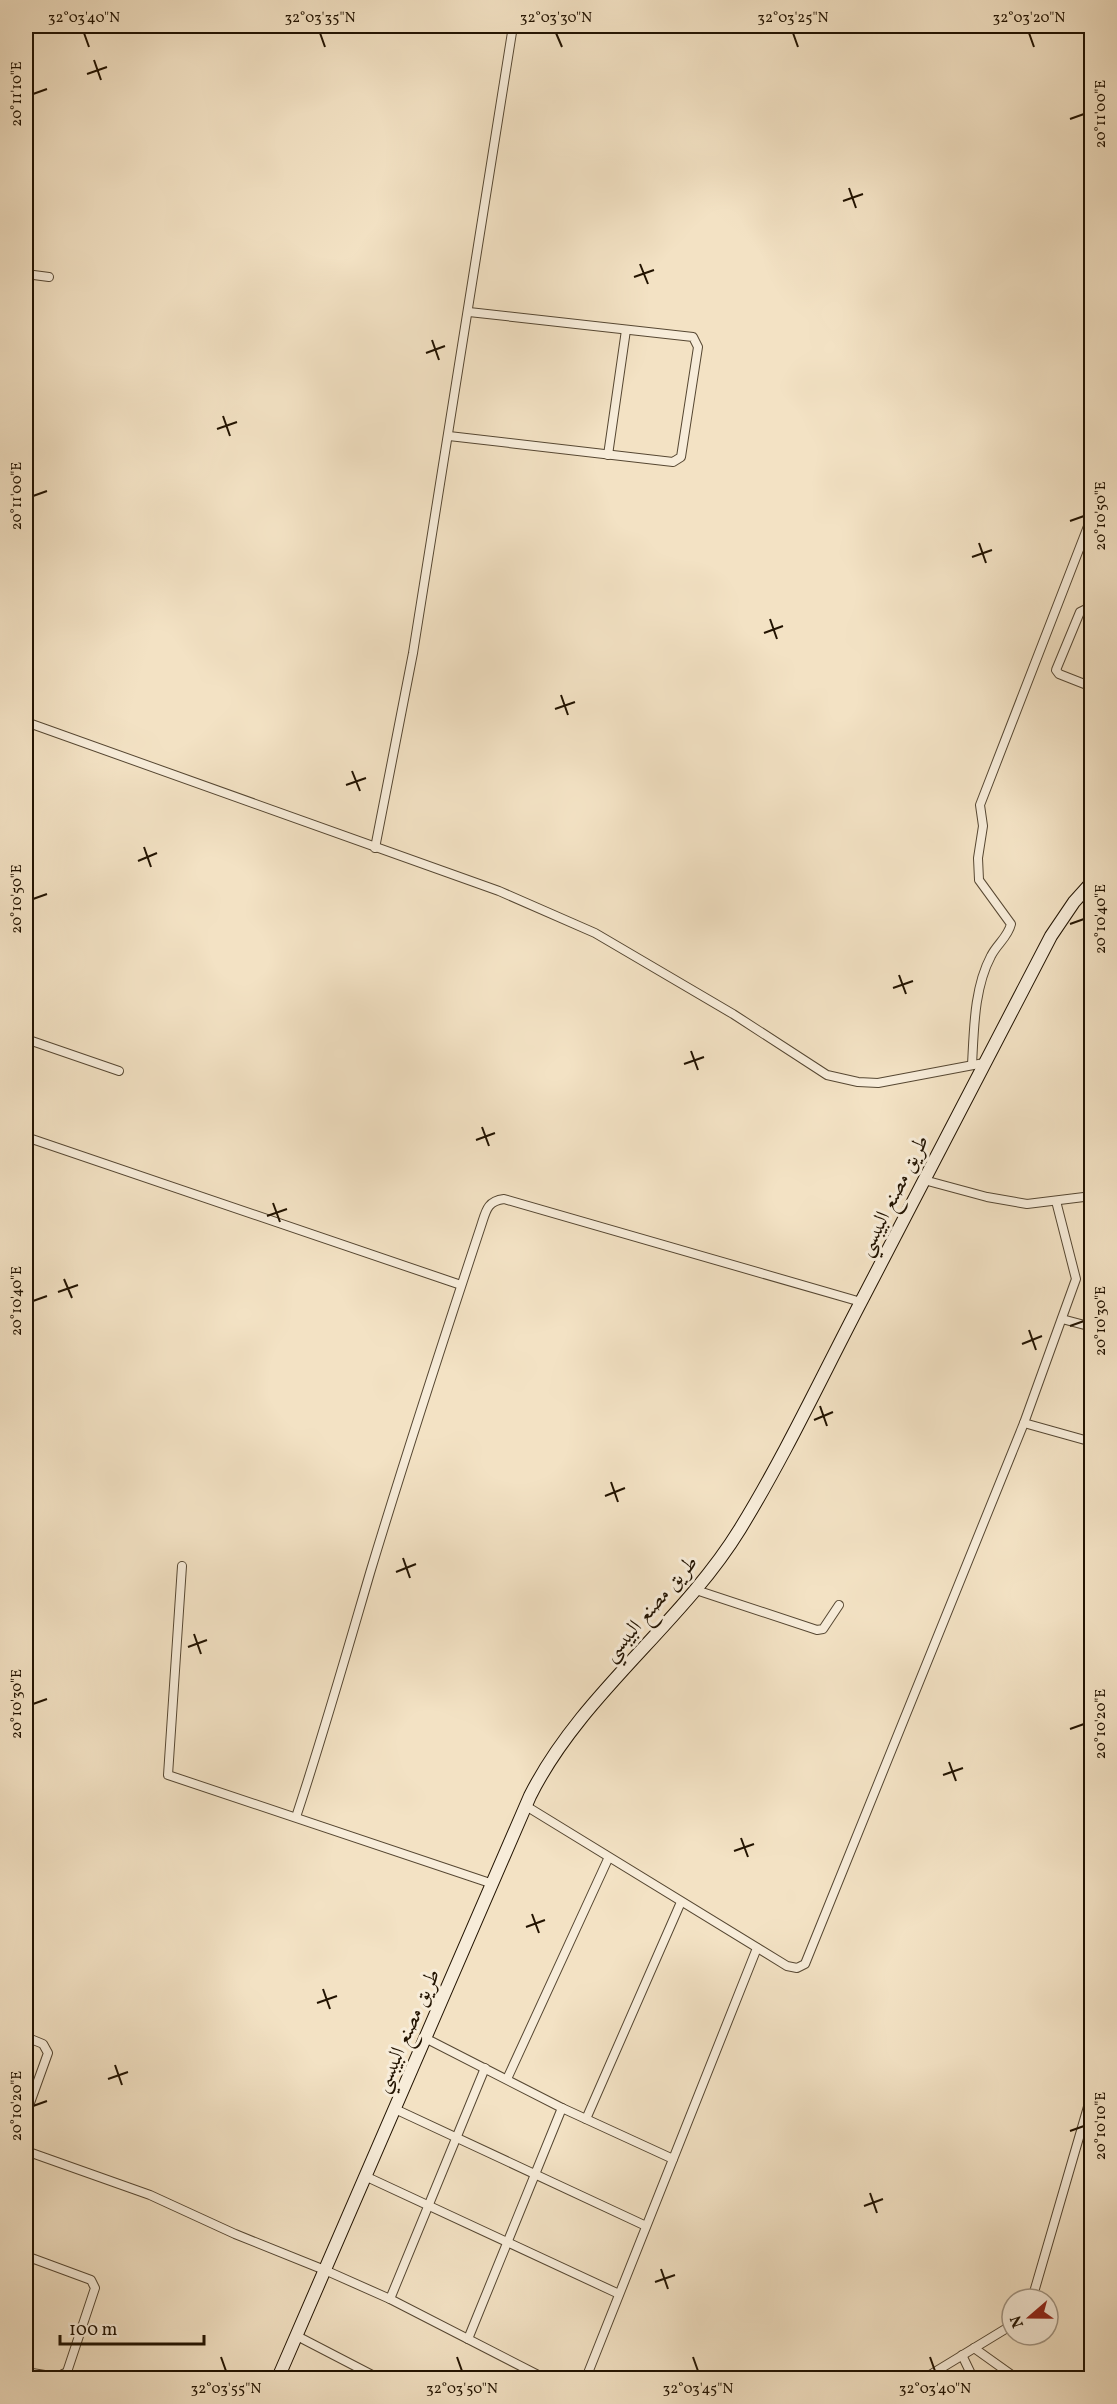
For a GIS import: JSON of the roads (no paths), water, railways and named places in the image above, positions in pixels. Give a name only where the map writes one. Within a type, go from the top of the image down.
[{"type":"main road","name":"طريق مصنع البيبسي","points":[[278,2379],[327,2271],[544,1768],[696,1590],[744,1522],[800,1423],[924,1180],[978,1064],[1051,936],[1074,902],[1092,882]]},
{"type":"street","points":[[375,848],[413,653],[513,26]]},
{"type":"street","points":[[26,274],[49,277]]},
{"type":"street","points":[[449,436],[673,462],[679,460],[698,346],[693,337],[469,312]]},
{"type":"street","points":[[608,455],[626,330]]},
{"type":"street","points":[[26,723],[500,891],[579,924],[672,977],[827,1075],[858,1082],[878,1083],[978,1064],[976,1014],[984,973],[991,955],[1011,924],[979,880],[978,858],[983,826],[980,805],[1092,516]]},
{"type":"street","points":[[1092,606],[1080,612],[1056,670],[1059,674],[1092,687]]},
{"type":"street","points":[[26,1039],[119,1071]]},
{"type":"street","points":[[26,1137],[461,1285]]},
{"type":"street","points":[[924,1180],[987,1197],[1027,1204],[1092,1196]]},
{"type":"street","points":[[296,1817],[461,1285],[488,1205],[493,1200],[504,1199],[861,1302]]},
{"type":"street","points":[[526,1806],[608,1859],[787,1966],[797,1968],[805,1964],[1024,1423],[1076,1279],[1056,1201]]},
{"type":"street","points":[[1062,1319],[1092,1328]]},
{"type":"street","points":[[1024,1423],[1092,1442]]},
{"type":"street","points":[[182,1566],[168,1775],[493,1884]]},
{"type":"street","points":[[696,1590],[817,1630],[823,1629],[839,1605]]},
{"type":"street","points":[[507,2079],[608,1859]]},
{"type":"street","points":[[586,2119],[681,1902]]},
{"type":"street","points":[[586,2379],[757,1948]]},
{"type":"street","points":[[26,2037],[43,2044],[48,2054],[26,2114]]},
{"type":"street","points":[[427,2039],[562,2108],[673,2159]]},
{"type":"street","points":[[390,2299],[458,2137],[484,2068]]},
{"type":"street","points":[[1035,2287],[1092,2093]]},
{"type":"street","points":[[468,2339],[562,2108]]},
{"type":"street","points":[[395,2109],[646,2226]]},
{"type":"street","points":[[26,2151],[150,2195],[327,2271],[390,2299],[544,2379]]},
{"type":"street","points":[[367,2177],[619,2294]]},
{"type":"street","points":[[26,2256],[91,2280],[95,2288],[67,2372],[57,2377],[26,2372]]},
{"type":"street","points":[[926,2379],[1000,2332]]},
{"type":"street","points":[[297,2336],[378,2379]]},
{"type":"street","points":[[974,2348],[1016,2379]]},
{"type":"street","points":[[962,2355],[973,2379]]}]
